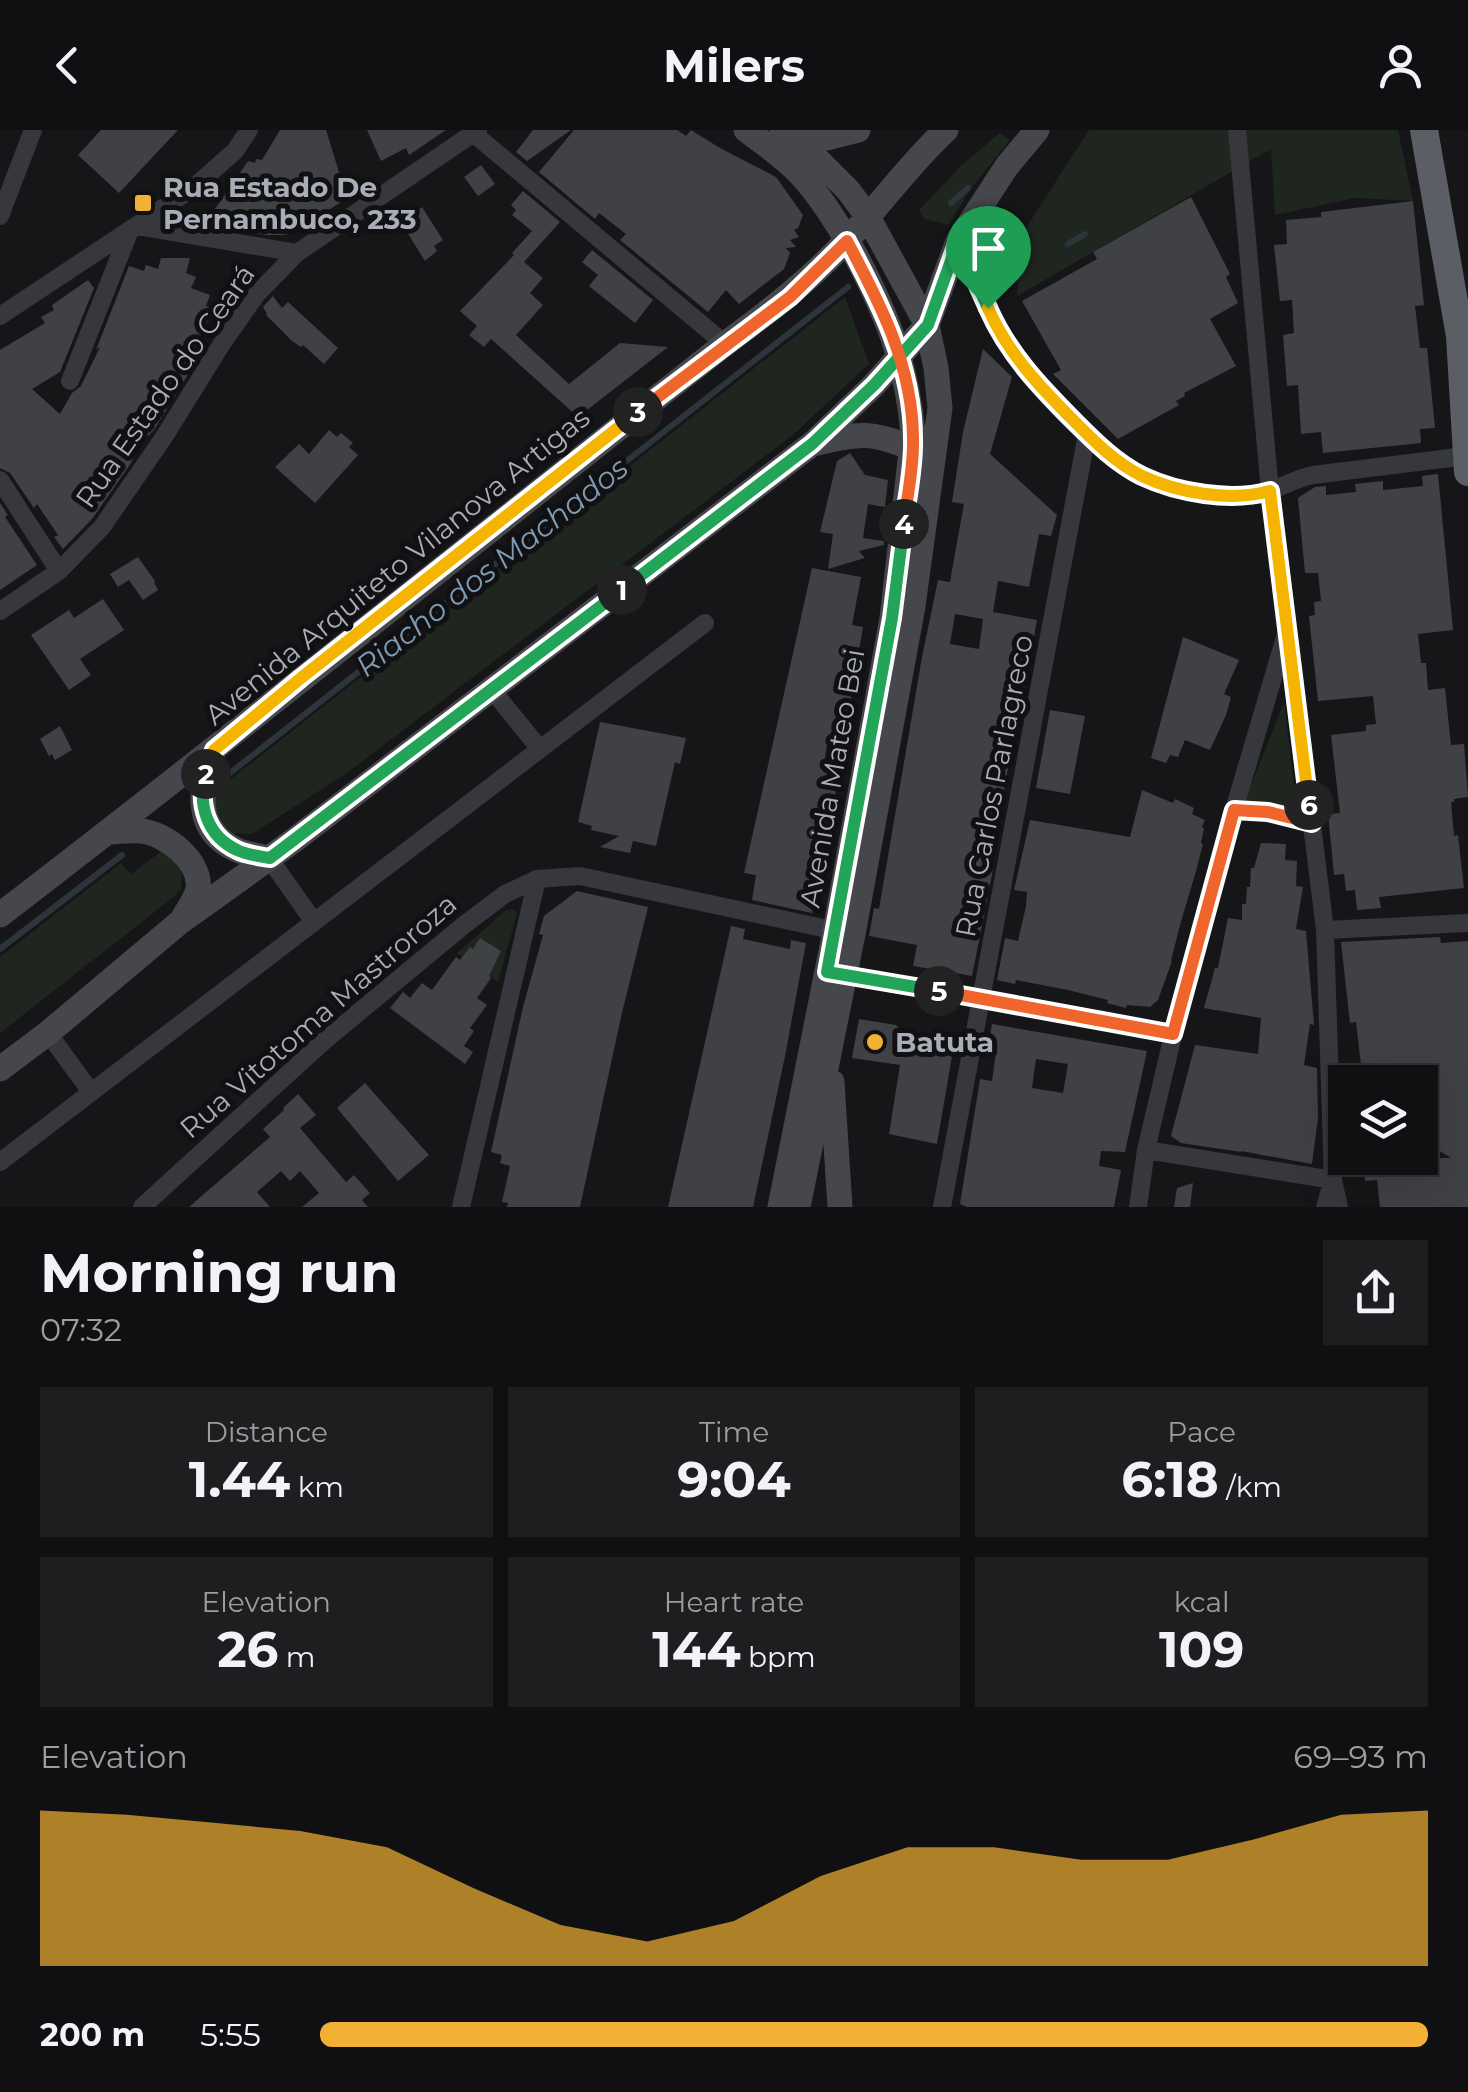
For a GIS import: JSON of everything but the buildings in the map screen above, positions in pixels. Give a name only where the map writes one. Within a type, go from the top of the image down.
[{"type":"highway","points":[[1424,130],[1460,336],[1467,464]]},
{"type":"main road","name":"Avenida Mateo Bei","points":[[746,130],[801,176],[847,241],[888,319],[911,406],[913,449],[892,618],[844,932]]},
{"type":"main road","points":[[787,134],[826,138],[858,130]]},
{"type":"main road","name":"Avenida Arquiteto Vilanova Artigas","points":[[0,915],[790,297],[847,241],[920,153],[946,130]]},
{"type":"main road","points":[[0,1070],[180,922],[492,690],[842,418],[928,325],[958,241],[1037,130]]},
{"type":"main road","points":[[787,134],[848,190],[868,216],[928,325]]},
{"type":"main road","name":"Avenida Mateo Bei","points":[[798,1207],[797,1163],[914,606],[940,408],[928,325]]},
{"type":"main road","points":[[812,444],[856,434],[890,439],[913,449]]},
{"type":"main road","points":[[214,750],[202,785],[207,820],[222,841],[238,850],[270,858]]},
{"type":"main road","points":[[108,832],[154,834],[178,849],[188,861],[195,870],[198,890],[180,922]]},
{"type":"main road","name":"Avenida Mateo Bei","points":[[780,1207],[830,1050],[836,973]]},
{"type":"main road","points":[[830,1050],[837,1207]]},
{"type":"main road","points":[[797,1163],[837,1207]]},
{"type":"street","points":[[0,216],[33,130]]},
{"type":"street","points":[[0,316],[192,188],[235,151],[249,130]]},
{"type":"street","points":[[1236,130],[1270,491],[1325,930],[1332,1180],[1339,1207]]},
{"type":"street","points":[[475,131],[726,344]]},
{"type":"street","name":"Rua Estado do Ceará","points":[[0,611],[59,571],[102,527],[256,295],[296,253],[475,131]]},
{"type":"street","points":[[133,228],[296,253]]},
{"type":"street","points":[[70,381],[133,228]]},
{"type":"street","points":[[958,241],[1011,351],[1039,386],[1114,459],[1143,476],[1196,492],[1254,496],[1312,474],[1467,464]]},
{"type":"street","name":"Rua Carlos Parlagreco","points":[[942,1207],[1088,434]]},
{"type":"street","points":[[0,480],[59,571]]},
{"type":"street","points":[[0,1162],[705,623]]},
{"type":"street","points":[[1138,1207],[1146,1150],[1173,1034],[1288,627]]},
{"type":"street","points":[[492,690],[540,749]]},
{"type":"street","points":[[1234,810],[1268,812],[1312,823]]},
{"type":"street","points":[[270,858],[314,922]]},
{"type":"street","points":[[460,1207],[537,879],[580,876],[844,932]]},
{"type":"street","name":"Rua Vitotoma Mastroroza","points":[[142,1207],[386,989],[504,894],[537,879]]},
{"type":"street","points":[[1325,930],[1468,923]]},
{"type":"street","points":[[836,973],[1173,1034]]},
{"type":"street","points":[[48,1032],[91,1092]]},
{"type":"street","points":[[1146,1150],[1332,1180]]},
{"type":"street","points":[[1325,1207],[1332,1180]]},
{"type":"shaded area","points":[[1089,130],[1398,130],[1413,201],[1355,198],[1275,215],[1271,149],[1017,296],[1022,234]]},
{"type":"shaded area","points":[[1000,133],[1010,140],[969,191],[949,225],[924,219],[919,210],[963,164]]},
{"type":"shaded area","points":[[845,297],[869,364],[793,435],[344,775],[252,834],[233,833],[221,824],[208,797]]},
{"type":"shaded area","points":[[1284,702],[1297,809],[1244,803]]},
{"type":"shaded area","points":[[167,847],[182,866],[181,888],[175,896],[0,1033],[0,957],[121,863],[131,874]]},
{"type":"shaded area","points":[[512,909],[517,913],[498,982],[457,953]]},
{"type":"waterway","name":"Riacho dos Machados","points":[[951,203],[968,188]]},
{"type":"waterway","name":"Riacho dos Machados","points":[[1068,244],[1085,234]]},
{"type":"waterway","name":"Riacho dos Machados","points":[[230,773],[848,287]]},
{"type":"waterway","name":"Riacho dos Machados","points":[[0,949],[122,855]]},
{"type":"place","name":"Rua Estado De Pernambuco, 233","points":[[143,203]]},
{"type":"place","name":"Batuta","points":[[875,1042]]},
{"type":"route","points":[[988,308],[958,241],[928,325],[900,358],[842,418],[812,444],[270,858],[238,850],[222,841],[212,828],[203,806],[202,785],[214,750],[790,297],[847,241],[888,319],[900,358],[911,406],[914,435],[892,618],[827,972],[1173,1034],[1234,810],[1268,812],[1312,823],[1270,491],[1254,496],[1196,492],[1143,476],[1114,459],[1039,386],[1011,351],[988,308]]}]
